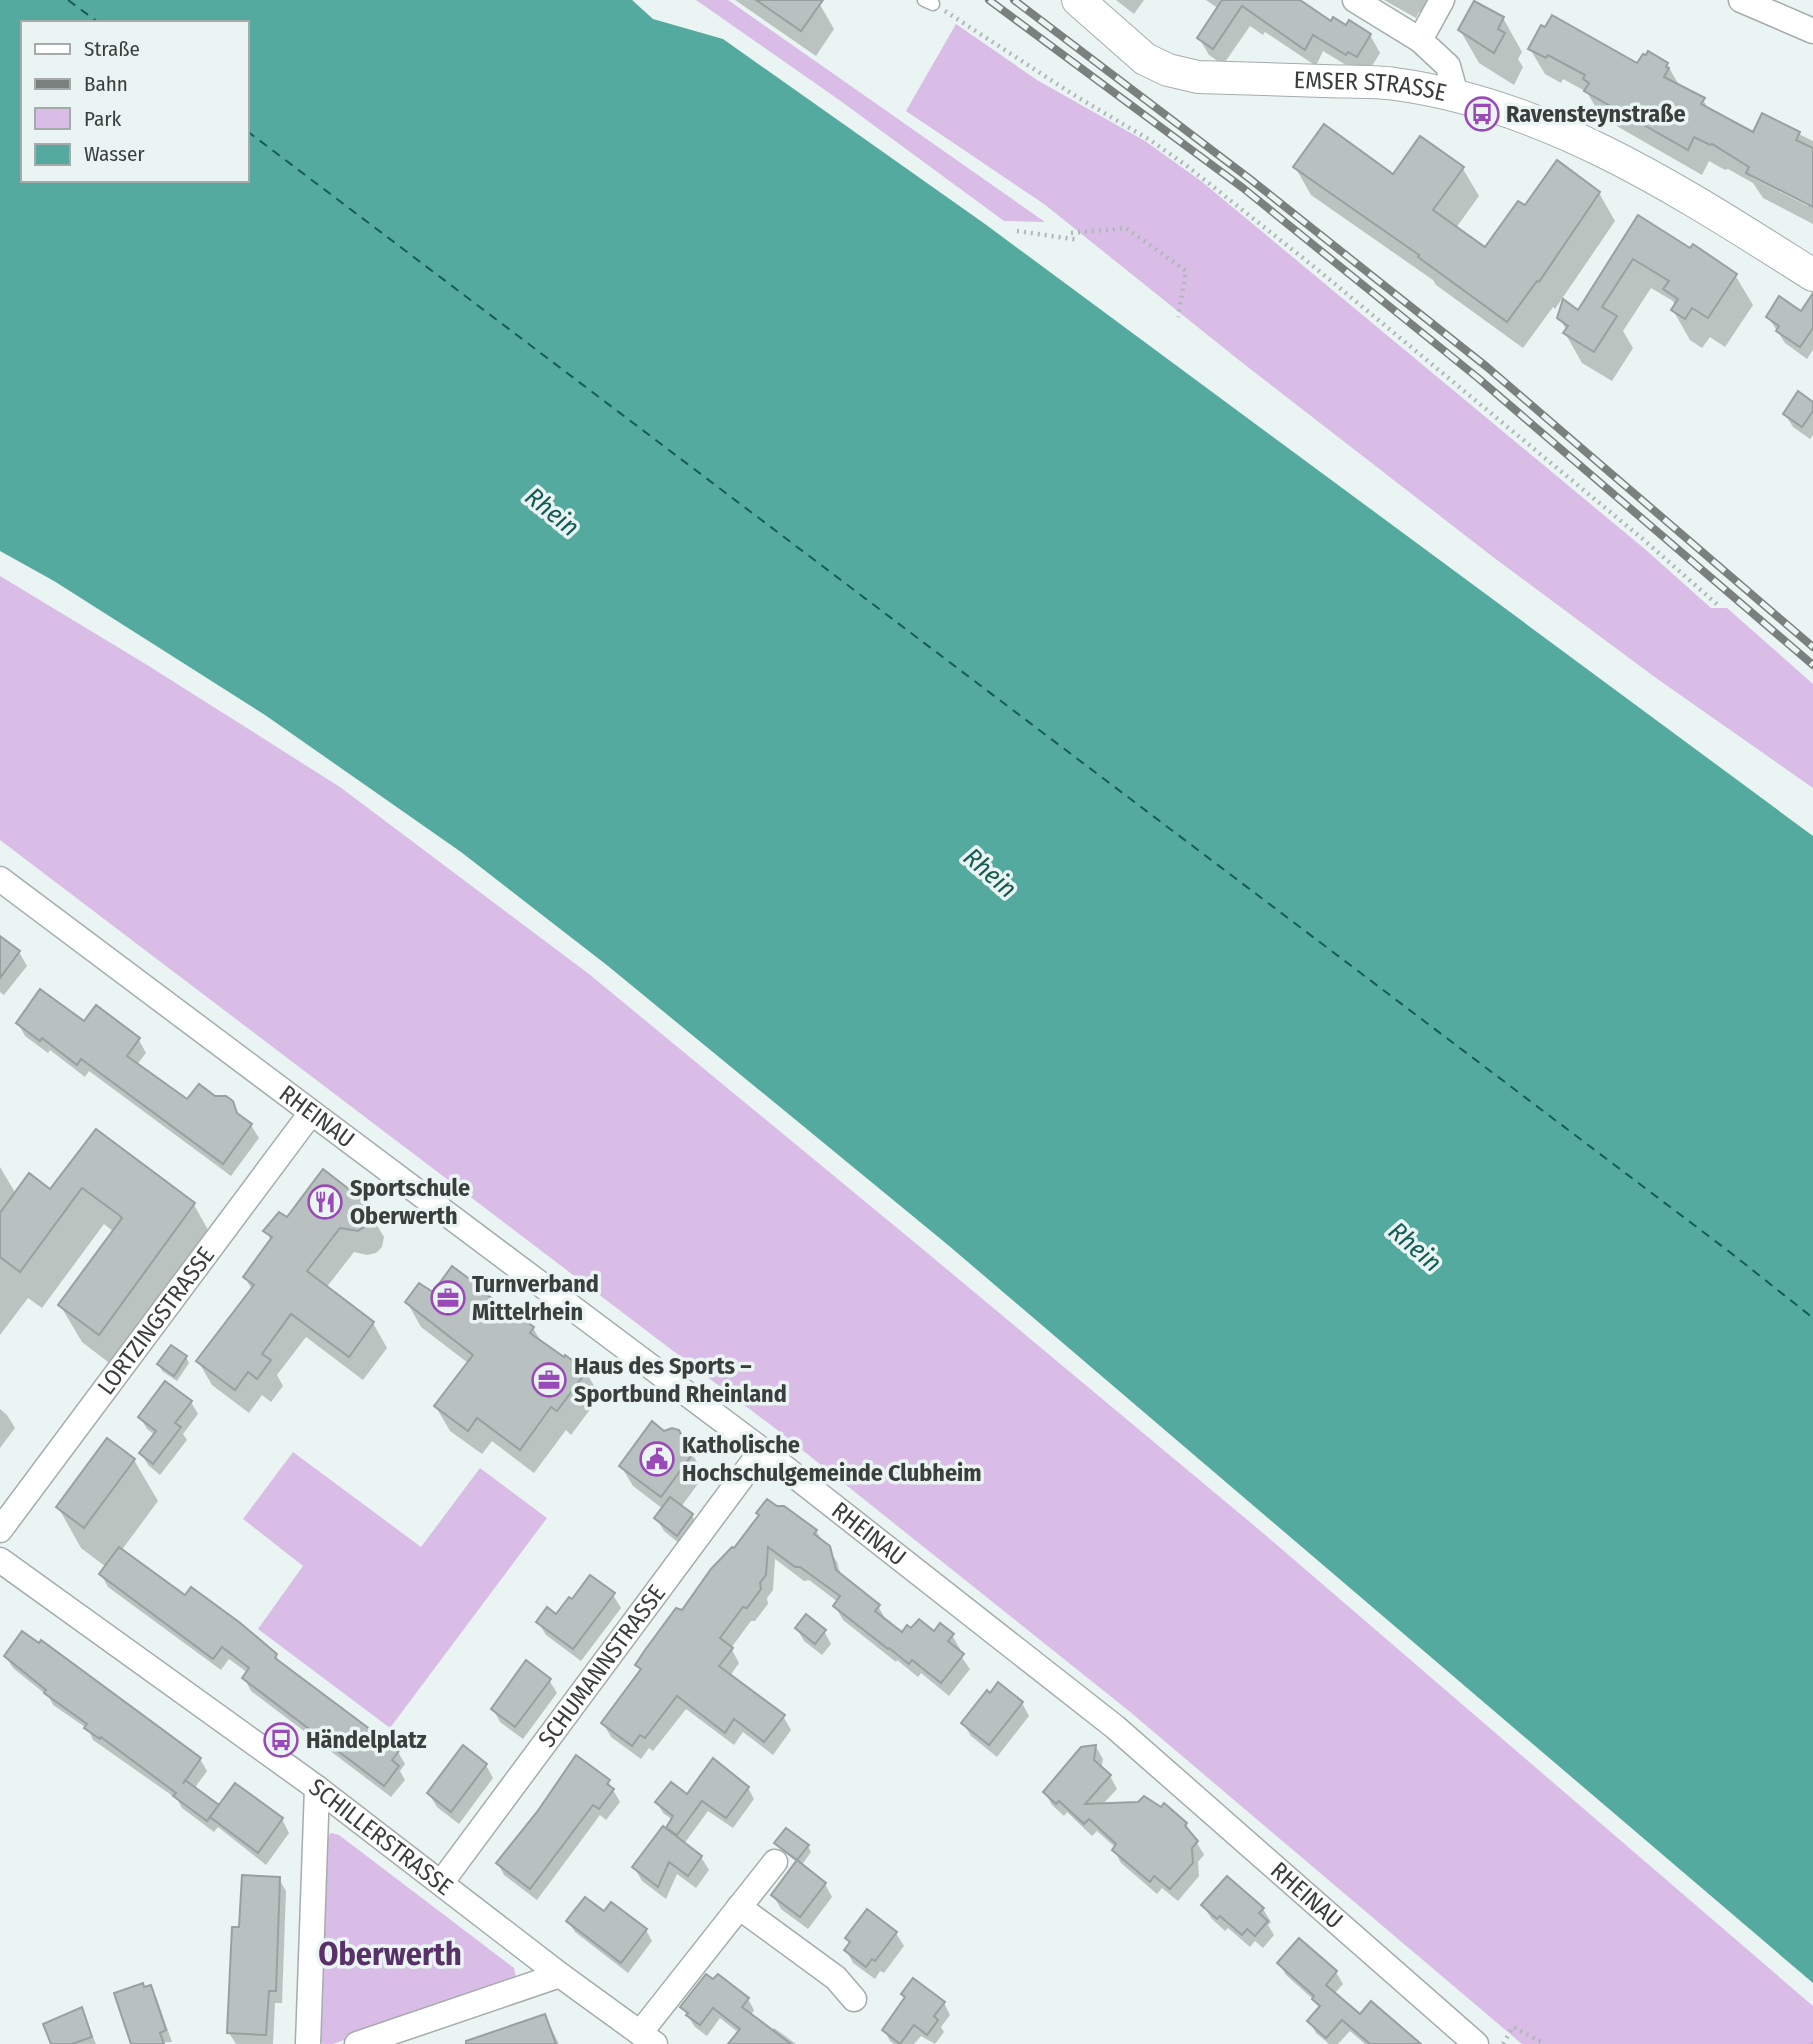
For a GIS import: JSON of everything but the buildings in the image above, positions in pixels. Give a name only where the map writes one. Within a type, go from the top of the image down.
[{"type":"street","name":"EMSER STRASSE","points":[[1078,0],[1145,59],[1168,69],[1198,77],[1393,83],[1456,95],[1556,128],[1696,201],[1813,275]]},
{"type":"street","points":[[1355,0],[1420,40],[1448,66],[1456,95]]},
{"type":"street","points":[[1420,40],[1441,0]]},
{"type":"street","points":[[1741,0],[1813,31]]},
{"type":"street","name":"RHEINAU","points":[[0,879],[762,1450],[1115,1727],[1476,2044]]},
{"type":"street","name":"LORTZINGSTRASSE","points":[[0,1530],[311,1112]]},
{"type":"street","name":"SCHUMANNSTRASSE","points":[[441,1882],[762,1450]]},
{"type":"street","name":"SCHILLERSTRASSE","points":[[0,1560],[317,1788],[647,2039]]},
{"type":"street","points":[[308,2044],[317,1788]]},
{"type":"street","points":[[647,2039],[739,1907],[775,1862]]},
{"type":"street","points":[[739,1907],[836,1978],[854,1999]]},
{"type":"street","points":[[357,2044],[560,1975]]},
{"type":"path","points":[[928,2],[1150,140],[1186,166],[1318,270],[1644,540],[1720,607]]},
{"type":"path","points":[[1071,233],[1126,228],[1186,271],[1178,317]]},
{"type":"path","points":[[1017,231],[1079,240]]},
{"type":"path","points":[[1503,2044],[1513,2027],[1545,2044]]},
{"type":"green space","points":[[696,0],[728,0],[1045,222],[1004,221],[842,102]]},
{"type":"green space","points":[[956,24],[1037,80],[1145,141],[1201,181],[1646,550],[1711,608],[1727,608],[1813,684],[1813,788],[1656,678],[1493,557],[1240,361],[1044,204],[906,111]]},
{"type":"green space","points":[[0,576],[340,787],[589,974],[1263,1533],[1813,2006],[1813,2044],[1522,2044],[1129,1711],[776,1429],[0,840]]},
{"type":"green space","points":[[293,1452],[421,1547],[480,1468],[547,1518],[390,1728],[258,1629],[303,1566],[243,1519]]},
{"type":"green space","points":[[331,1833],[339,1835],[514,1968],[516,1977],[513,1981],[333,2044],[323,2044],[319,2040],[326,1838]]},
{"type":"water","name":"Rhein","points":[[0,0],[632,0],[653,19],[723,39],[985,224],[1813,836],[1813,1983],[948,1245],[608,966],[461,852],[265,715],[54,581],[0,551]]},
{"type":"ferry route","points":[[68,0],[96,21]]},
{"type":"ferry route","points":[[248,132],[1731,1253],[1813,1318]]},
{"type":"railway","points":[[989,0],[1243,188],[1478,378],[1813,665]]},
{"type":"railway","points":[[1014,0],[1250,179],[1487,367],[1813,647]]},
{"type":"place","name":"Ravensteynstraße","points":[[1482,114]]},
{"type":"place","name":"Sportschule Oberwerth","points":[[325,1202]]},
{"type":"place","name":"Turnverband Mittelrhein","points":[[448,1298]]},
{"type":"place","name":"Haus des Sports – Sportbund Rheinland","points":[[549,1380]]},
{"type":"place","name":"Katholische Hochschulgemeinde Clubheim","points":[[657,1459]]},
{"type":"place","name":"Händelplatz","points":[[281,1740]]},
{"type":"district","name":"Oberwerth","points":[[390,1954]]}]
